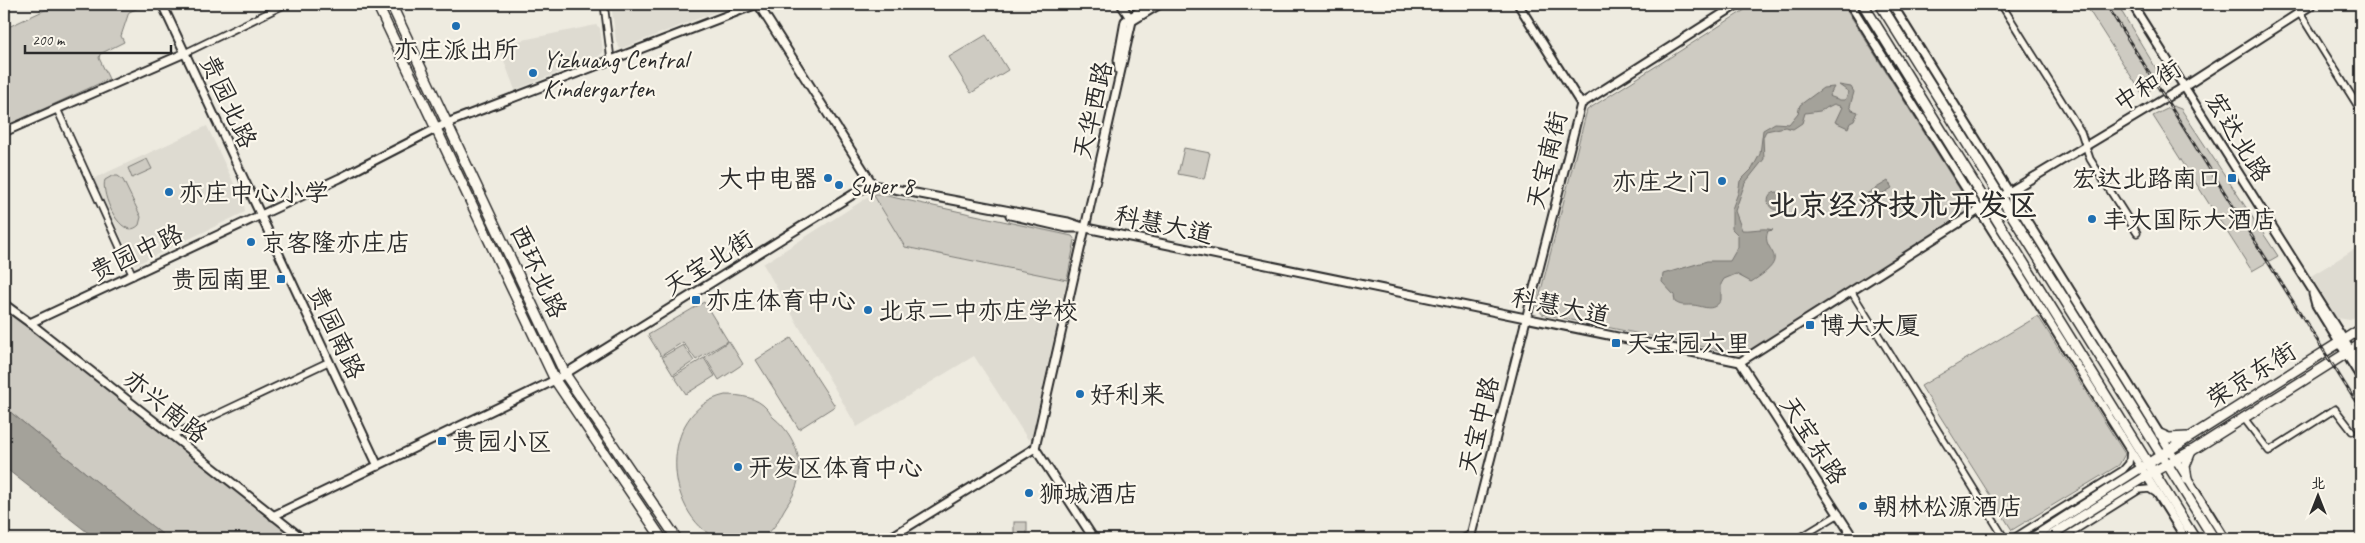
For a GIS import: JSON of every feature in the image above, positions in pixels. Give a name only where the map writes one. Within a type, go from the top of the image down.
[{"type":"main road","name":"西环北路","points":[[377,4],[555,380],[662,539]]},
{"type":"main road","name":"西环北路","points":[[391,4],[565,374],[677,539]]},
{"type":"main road","points":[[1863,4],[1988,204],[2099,386],[2145,466],[2195,539]]},
{"type":"main road","points":[[1880,4],[2004,195],[2051,279],[2166,452],[2216,539]]},
{"type":"main road","name":"荣京东街","points":[[2145,466],[2187,437],[2361,329]]},
{"type":"main road","name":"荣京东街","points":[[2150,474],[2192,450],[2361,344]]},
{"type":"main road","points":[[2160,434],[2169,438],[2187,437]]},
{"type":"main road","points":[[2187,479],[2185,466],[2192,450]]},
{"type":"main road","points":[[2030,539],[2145,466]]},
{"type":"main road","points":[[2045,539],[2150,474]]},
{"type":"street","name":"贵园北路","points":[[162,4],[262,215]]},
{"type":"street","points":[[4,132],[184,53],[286,4]]},
{"type":"street","points":[[604,4],[611,60]]},
{"type":"street","points":[[757,4],[873,185]]},
{"type":"street","name":"贵园中路","points":[[30,323],[262,215],[447,123],[757,4]]},
{"type":"street","points":[[1121,4],[1130,19]]},
{"type":"street","points":[[1130,19],[1149,4]]},
{"type":"street","points":[[1130,19],[1160,4]]},
{"type":"street","points":[[1518,4],[1581,104]]},
{"type":"street","name":"天宝南街","points":[[1526,319],[1581,104],[1738,4]]},
{"type":"street","points":[[1850,4],[2130,450],[2145,466]]},
{"type":"street","points":[[1886,4],[1888,15]]},
{"type":"street","points":[[1892,4],[2004,195],[2047,256],[2160,434],[2166,452]]},
{"type":"street","points":[[2001,4],[2081,132],[2090,159],[2137,233]]},
{"type":"street","name":"宏达北路","points":[[2132,4],[2313,291],[2348,352]]},
{"type":"street","points":[[2294,4],[2361,111]]},
{"type":"street","name":"中和街","points":[[1988,204],[2184,86],[2313,4]]},
{"type":"street","name":"天华西路","points":[[1035,448],[1086,228],[1119,73],[1124,61],[1130,19]]},
{"type":"street","points":[[57,109],[133,276]]},
{"type":"street","points":[[1942,130],[1946,158]]},
{"type":"street","name":"科慧大道","points":[[873,185],[1006,212],[1068,222],[1086,228],[1740,362]]},
{"type":"street","name":"天宝北街","points":[[272,516],[555,380],[860,190],[873,185]]},
{"type":"street","points":[[1740,362],[1988,204]]},
{"type":"street","name":"贵园南路","points":[[262,215],[328,362],[378,466]]},
{"type":"street","points":[[2047,256],[2051,279]]},
{"type":"street","points":[[1851,292],[2005,539]]},
{"type":"street","name":"亦兴南路","points":[[4,304],[303,539]]},
{"type":"street","name":"天宝中路","points":[[1469,538],[1526,319]]},
{"type":"street","points":[[2348,352],[2361,367]]},
{"type":"street","points":[[2348,352],[2361,378]]},
{"type":"street","points":[[171,436],[328,362]]},
{"type":"street","name":"天宝东路","points":[[1740,362],[1854,539]]},
{"type":"street","points":[[2099,386],[2103,407]]},
{"type":"street","points":[[2243,417],[2269,451],[2335,409],[2352,431]]},
{"type":"street","points":[[888,539],[1035,448],[1094,539]]},
{"type":"street","points":[[2012,539],[2123,470],[2129,463],[2130,450]]},
{"type":"street","points":[[2171,462],[2187,479],[2225,539]]},
{"type":"street","points":[[2150,474],[2157,494],[2186,539]]},
{"type":"street","points":[[2061,539],[2139,490],[2149,489],[2157,494]]},
{"type":"street","points":[[1798,539],[1839,514]]},
{"type":"street","points":[[2216,525],[2216,539]]},
{"type":"shaded area","points":[[58,4],[148,4],[129,12],[121,36],[124,42],[100,54],[99,58],[109,79],[4,127],[4,29]]},
{"type":"shaded area","points":[[611,4],[736,4],[620,49],[616,41]]},
{"type":"shaded area","points":[[1754,4],[1843,4],[1969,204],[1968,214],[1747,353],[1739,354],[1542,314],[1537,306],[1587,110]]},
{"type":"shaded area","points":[[2085,4],[2117,4],[2160,75],[2160,83],[2143,95]]},
{"type":"shaded area","name":"Yizhuang Central Kindergarten","points":[[596,25],[600,28],[603,52],[599,56],[515,90],[498,45]]},
{"type":"shaded area","points":[[986,35],[1008,70],[971,93],[949,57]]},
{"type":"shaded area","points":[[1839,85],[1851,87],[1854,92],[1850,106],[1852,110],[1858,112],[1848,128],[1835,122],[1842,107],[1834,104],[1820,111],[1805,113],[1802,123],[1793,129],[1785,127],[1766,131],[1763,137],[1764,159],[1745,183],[1735,211],[1742,230],[1773,230],[1768,231],[1767,238],[1774,259],[1772,265],[1765,273],[1751,282],[1736,274],[1724,279],[1721,284],[1721,300],[1714,307],[1683,305],[1675,302],[1674,295],[1662,282],[1663,274],[1707,261],[1730,261],[1738,247],[1738,235],[1732,229],[1732,209],[1740,181],[1752,169],[1760,154],[1763,130],[1775,123],[1789,124],[1798,113],[1800,105],[1823,88],[1834,87],[1829,96],[1845,100],[1849,92]]},
{"type":"shaded area","points":[[2173,106],[2181,109],[2278,256],[2252,271],[2153,116]]},
{"type":"shaded area","name":"亦庄中心小学","points":[[207,126],[244,205],[245,212],[135,265],[93,179]]},
{"type":"shaded area","points":[[1184,148],[1210,153],[1204,179],[1178,174]]},
{"type":"shaded area","points":[[147,159],[152,169],[132,178],[128,168]]},
{"type":"shaded area","points":[[112,176],[118,176],[123,180],[141,217],[139,225],[132,229],[125,227],[119,222],[109,205],[104,186],[105,180]]},
{"type":"shaded area","points":[[1888,181],[1892,188],[1867,203],[1863,196]]},
{"type":"shaded area","points":[[1777,192],[1783,195],[1786,201],[1783,207],[1777,210],[1771,207],[1768,201],[1771,195]]},
{"type":"shaded area","name":"北京二中亦庄学校","points":[[873,194],[905,247],[1067,280],[1032,435],[1029,441],[974,356],[857,427],[763,264]]},
{"type":"shaded area","points":[[873,194],[1072,236],[1075,240],[1067,280],[905,247]]},
{"type":"shaded area","points":[[2361,245],[2361,313],[2350,320],[2337,318],[2311,276]]},
{"type":"shaded area","points":[[704,302],[728,341],[696,360],[683,342],[661,356],[648,335]]},
{"type":"shaded area","points":[[4,308],[297,539],[168,539],[4,407]]},
{"type":"shaded area","points":[[2038,316],[2125,454],[2119,465],[2012,530],[1921,386]]},
{"type":"shaded area","points":[[791,338],[835,406],[799,429],[756,360]]},
{"type":"shaded area","points":[[729,341],[743,364],[719,380],[705,357]]},
{"type":"shaded area","points":[[683,345],[694,361],[673,375],[662,357]]},
{"type":"shaded area","points":[[704,358],[715,376],[686,394],[674,376]]},
{"type":"shaded area","name":"开发区体育中心","points":[[725,395],[748,398],[763,405],[788,433],[793,441],[799,460],[798,480],[792,498],[777,523],[760,538],[745,540],[718,539],[700,526],[686,508],[678,486],[676,463],[679,441],[688,420],[703,404]]},
{"type":"shaded area","points":[[4,407],[168,539],[96,539],[4,467]]},
{"type":"shaded area","points":[[1014,522],[1027,522],[1027,539],[1014,539]]},
{"type":"railway","points":[[2106,4],[2361,410]]},
{"type":"place","name":"亦庄派出所","points":[[456,26]]},
{"type":"place","name":"Yizhuang Central Kindergarten","points":[[533,73]]},
{"type":"place","name":"大中电器","points":[[828,178]]},
{"type":"place","name":"宏达北路南口","points":[[2232,178]]},
{"type":"place","name":"亦庄之门","points":[[1722,181]]},
{"type":"place","name":"Super 8","points":[[839,185]]},
{"type":"place","name":"亦庄中心小学","points":[[169,192]]},
{"type":"place","name":"丰大国际大酒店","points":[[2092,219]]},
{"type":"place","name":"京客隆亦庄店","points":[[251,242]]},
{"type":"place","name":"贵园南里","points":[[281,279]]},
{"type":"place","name":"亦庄体育中心","points":[[696,300]]},
{"type":"place","name":"北京二中亦庄学校","points":[[868,310]]},
{"type":"place","name":"博大大厦","points":[[1810,325]]},
{"type":"place","name":"天宝园六里","points":[[1616,343]]},
{"type":"place","name":"好利来","points":[[1080,394]]},
{"type":"place","name":"贵园小区","points":[[442,441]]},
{"type":"place","name":"开发区体育中心","points":[[738,467]]},
{"type":"place","name":"狮城酒店","points":[[1029,493]]},
{"type":"place","name":"朝林松源酒店","points":[[1863,506]]},
{"type":"district","name":"北京经济技术开发区","points":[[1903,205]]}]
